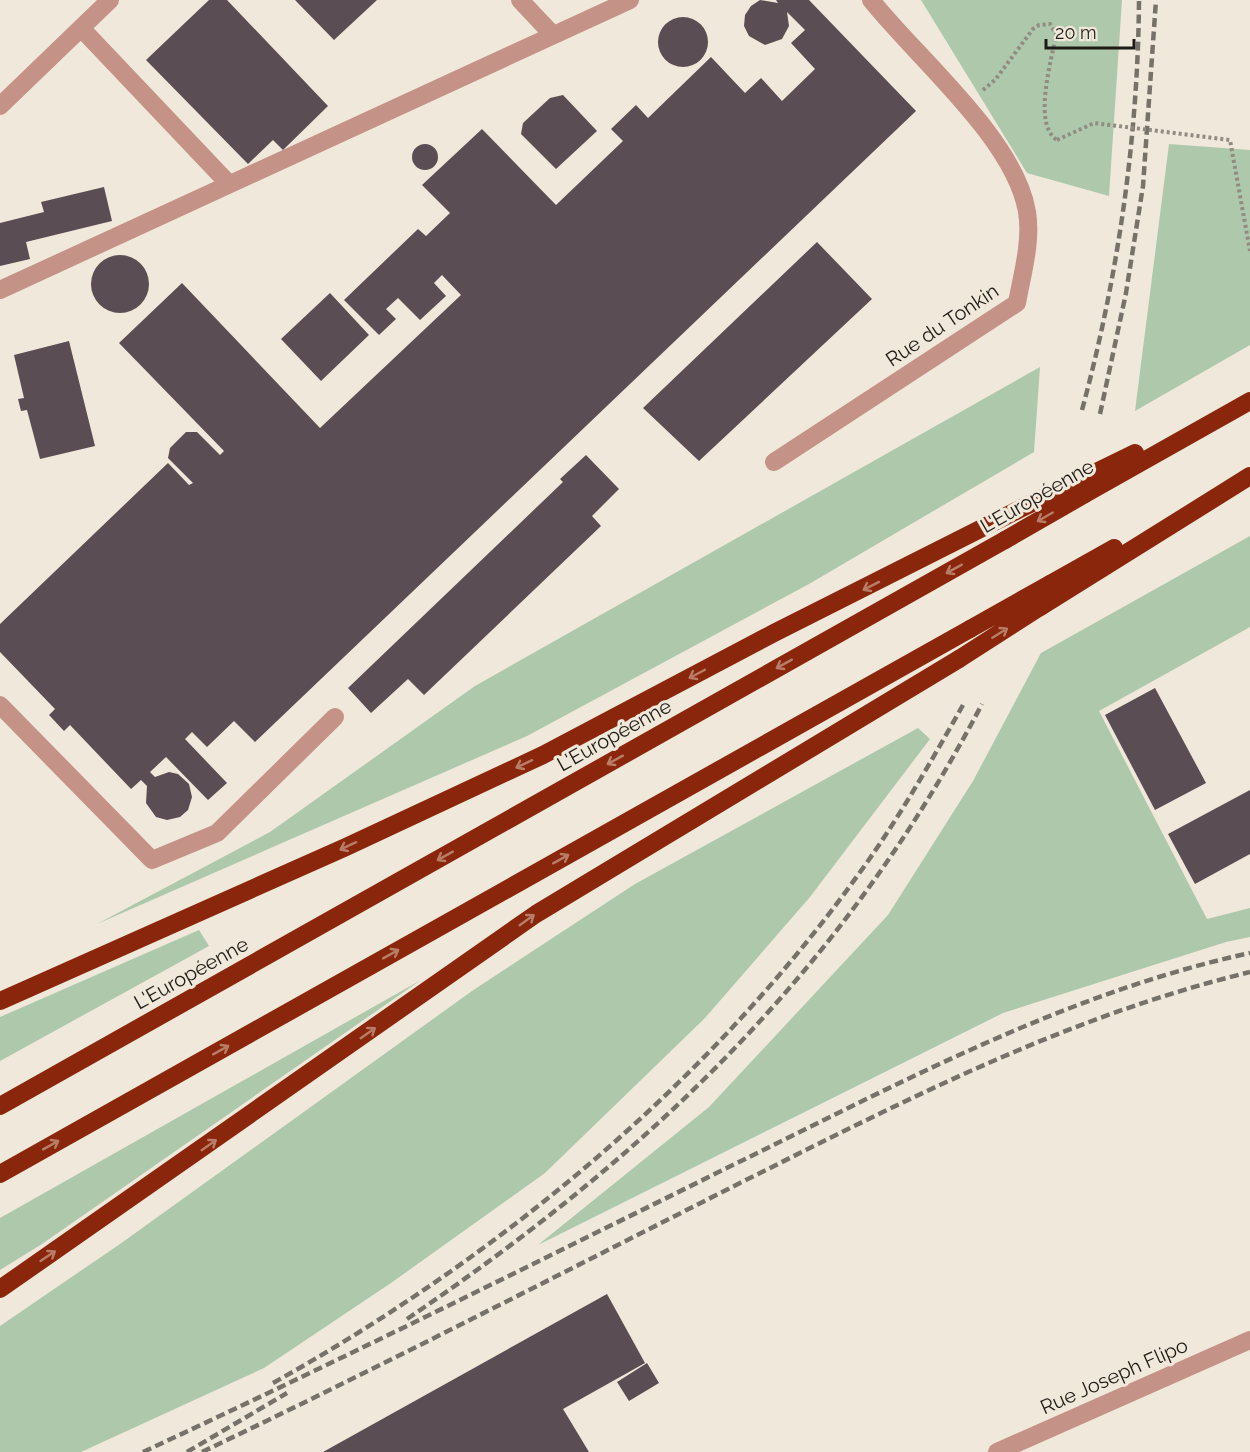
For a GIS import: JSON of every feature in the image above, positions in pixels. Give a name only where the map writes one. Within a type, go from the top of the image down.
[{"type":"highway","points":[[0,1001],[324,857],[543,755],[774,633],[1016,511],[1250,399]]},
{"type":"highway","name":"L'Européenne","points":[[0,1106],[1005,540],[1250,399]]},
{"type":"highway","points":[[0,1174],[1250,471]]},
{"type":"highway","points":[[0,1289],[536,914],[959,659],[1250,476]]},
{"type":"street","points":[[0,106],[110,0]]},
{"type":"street","points":[[520,0],[553,35]]},
{"type":"street","points":[[0,290],[630,0]]},
{"type":"street","name":"Rue du Tonkin","points":[[774,462],[1017,303],[1028,229],[1024,199],[1000,150],[872,0]]},
{"type":"street","points":[[81,28],[229,184]]},
{"type":"street","points":[[0,705],[152,860],[217,833],[335,717]]},
{"type":"street","name":"Rue Joseph Flipo","points":[[997,1452],[1250,1340]]},
{"type":"path","points":[[962,104],[995,80],[1033,30],[1039,25],[1050,24],[1056,34],[1044,111],[1049,135],[1057,140],[1094,123],[1230,140],[1250,251]]},
{"type":"green space","points":[[921,0],[1122,0],[1109,196],[1027,173]]},
{"type":"green space","points":[[1169,144],[1250,150],[1250,345],[1135,411]]},
{"type":"green space","points":[[1040,367],[1034,452],[809,584],[527,736],[97,924],[270,832],[475,686]]},
{"type":"green space","points":[[1250,536],[1250,627],[1099,711],[1207,919],[1250,908],[1250,937],[1226,942],[1003,1013],[538,1245],[709,1107],[888,915],[973,781],[1041,653]]},
{"type":"green space","points":[[918,728],[930,739],[810,897],[705,1018],[545,1173],[391,1283],[264,1368],[81,1452],[0,1452],[0,1326],[120,1244],[472,991],[635,884]]},
{"type":"green space","points":[[199,930],[209,946],[0,1061],[0,1017]]},
{"type":"green space","points":[[421,980],[42,1244],[0,1270],[0,1218]]},
{"type":"building","points":[[209,0],[227,0],[328,106],[283,150],[273,140],[248,164],[146,60]]},
{"type":"building","points":[[295,0],[377,0],[334,40]]},
{"type":"building","points":[[760,0],[778,3],[776,0],[809,0],[916,111],[255,742],[234,721],[207,747],[192,732],[185,739],[227,783],[208,800],[166,757],[150,772],[155,777],[169,772],[178,774],[189,784],[192,797],[188,810],[180,817],[167,820],[156,817],[146,803],[147,786],[141,780],[131,789],[70,725],[64,731],[49,715],[55,709],[0,652],[0,624],[168,463],[189,485],[193,483],[168,458],[170,448],[186,432],[197,432],[220,455],[224,451],[119,343],[182,283],[320,428],[461,295],[442,275],[434,283],[446,296],[420,320],[398,298],[386,309],[396,319],[379,335],[344,300],[418,229],[426,236],[450,213],[422,185],[482,129],[556,205],[623,141],[611,129],[636,105],[648,118],[711,57],[745,93],[761,78],[782,101],[815,69],[791,43],[805,30],[787,12],[789,26],[782,39],[765,45],[749,36],[744,26],[745,15],[751,6]]},
{"type":"building","points":[[678,17],[688,17],[701,24],[708,37],[708,47],[701,60],[688,67],[678,67],[669,63],[662,56],[658,47],[658,37],[662,28],[669,21]]},
{"type":"building","points":[[563,95],[597,131],[556,169],[521,134],[523,123],[550,98]]},
{"type":"building","points":[[425,144],[434,148],[438,157],[434,166],[425,170],[416,166],[412,157],[416,148]]},
{"type":"building","points":[[104,187],[112,221],[26,242],[30,259],[0,266],[0,223],[44,212],[41,202]]},
{"type":"building","points":[[817,242],[872,299],[699,461],[643,408]]},
{"type":"building","points":[[120,255],[131,257],[144,268],[149,284],[147,295],[136,308],[120,313],[109,311],[96,300],[91,284],[93,273],[104,260]]},
{"type":"building","points":[[330,293],[369,335],[321,381],[281,339]]},
{"type":"building","points":[[69,341],[95,446],[40,459],[27,410],[21,411],[18,399],[24,398],[14,355]]},
{"type":"building","points":[[586,455],[619,489],[592,516],[601,526],[424,695],[408,679],[371,713],[348,688],[563,482],[560,479]]},
{"type":"building","points":[[1155,688],[1206,783],[1155,810],[1105,715]]},
{"type":"building","points":[[1250,790],[1250,854],[1195,884],[1168,834]]},
{"type":"building","points":[[607,1294],[645,1363],[563,1409],[589,1452],[323,1452]]},
{"type":"building","points":[[647,1363],[659,1383],[629,1401],[617,1382]]},
{"type":"railway","points":[[1082,410],[1106,309],[1124,207],[1135,104],[1139,0]]},
{"type":"railway","points":[[1100,414],[1126,293],[1143,186],[1156,0]]},
{"type":"railway","points":[[407,1319],[496,1256],[581,1190],[660,1121],[735,1048],[804,971],[868,888],[928,799],[982,704]]},
{"type":"railway","points":[[273,1383],[359,1332],[442,1278],[600,1155],[673,1088],[743,1016],[808,940],[868,861],[917,784],[963,705]]},
{"type":"railway","points":[[143,1452],[367,1346],[924,1071],[988,1042],[1117,991],[1183,970],[1250,953]]},
{"type":"railway","points":[[202,1452],[866,1120],[990,1062],[1117,1012],[1182,990],[1250,972]]},
{"type":"railway","points":[[187,1452],[287,1393]]}]
